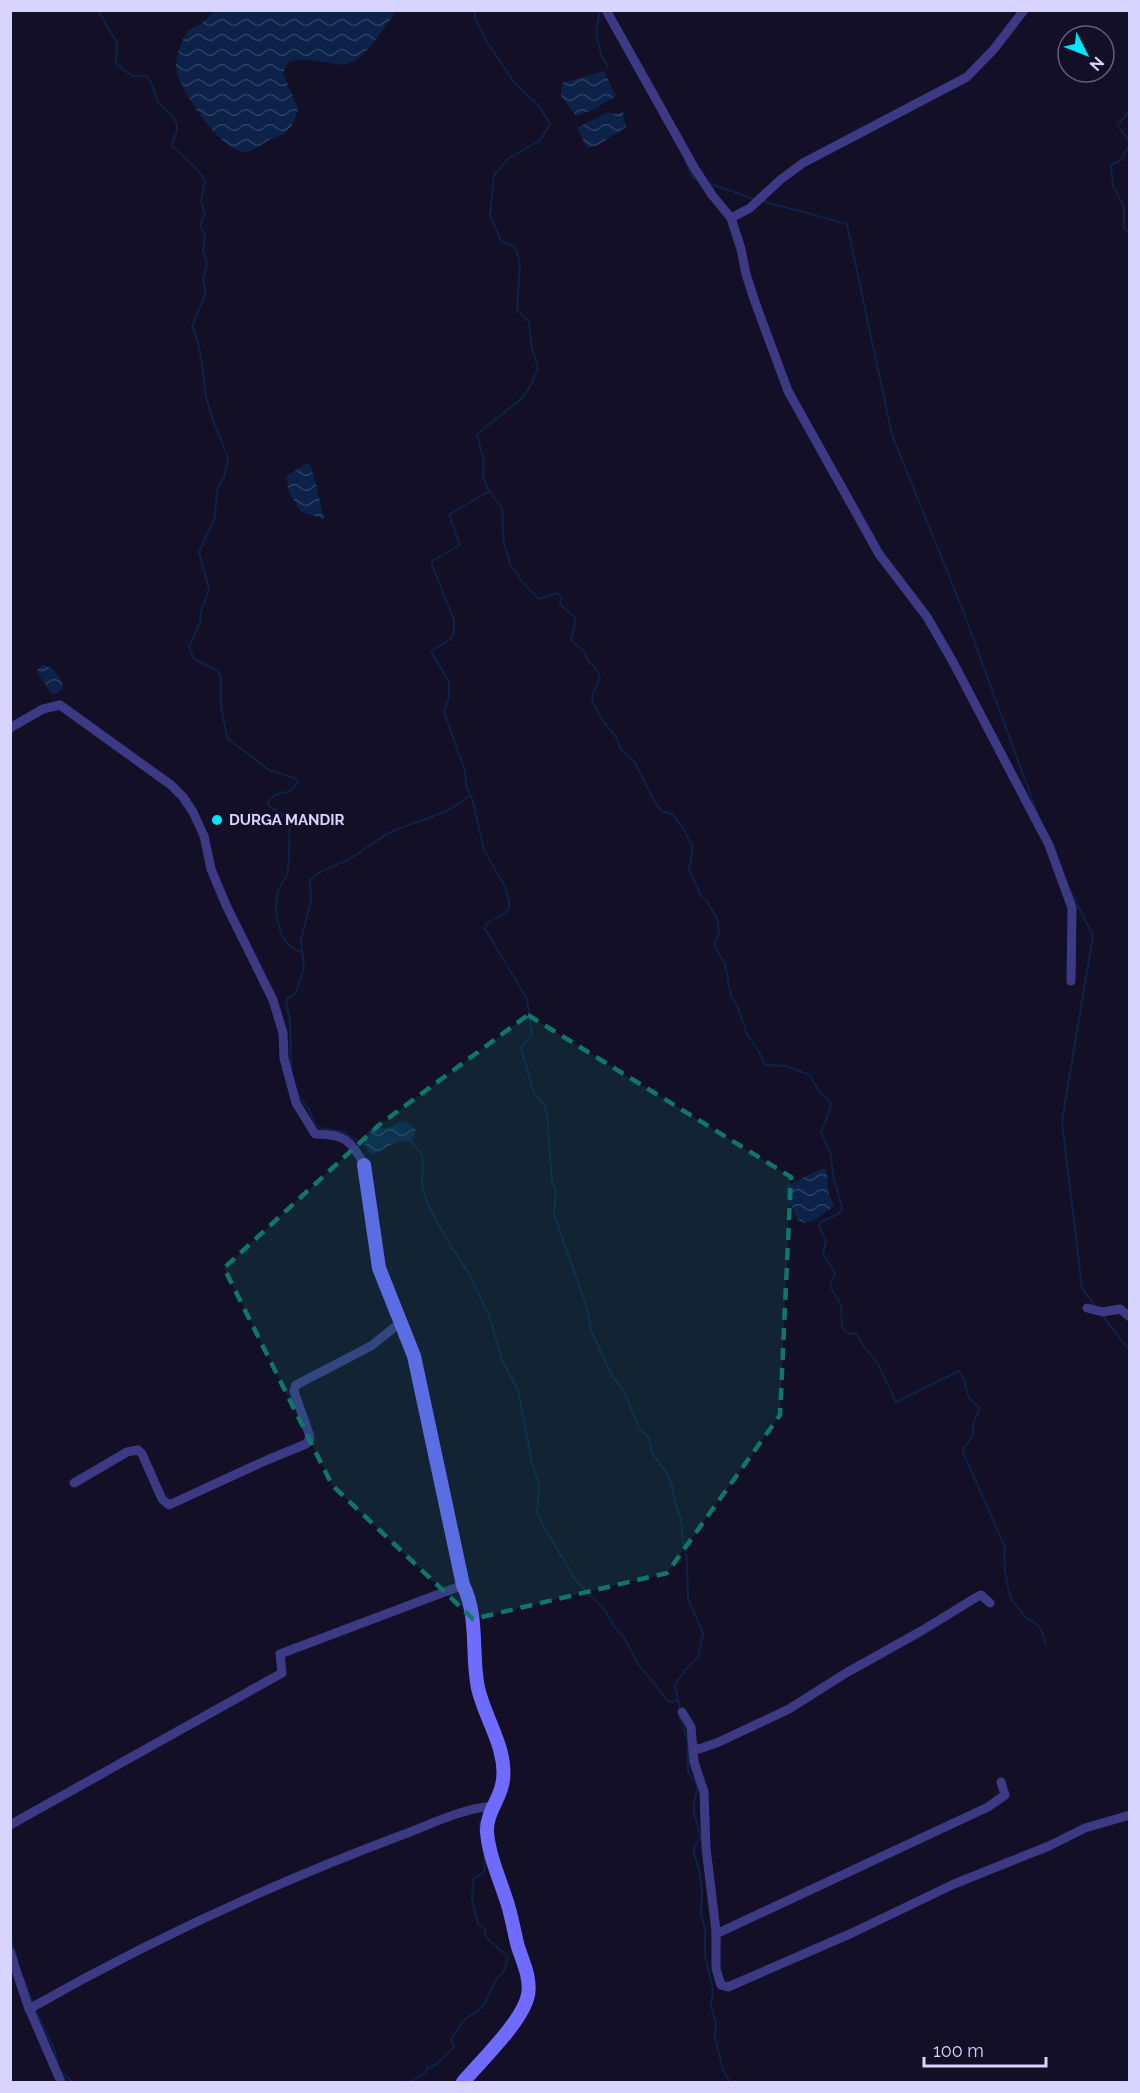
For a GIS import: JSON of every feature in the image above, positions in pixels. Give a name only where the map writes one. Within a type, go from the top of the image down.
[{"type":"street","points":[[606,10],[695,169],[731,218],[755,302],[788,391],[879,554],[927,617],[953,662],[1049,845],[1072,908],[1071,981]]},
{"type":"street","points":[[731,218],[750,208],[780,180],[803,163],[967,77],[994,49],[1024,10]]},
{"type":"street","points":[[10,728],[43,709],[60,705],[157,774],[183,797],[204,836],[211,869],[226,905],[273,1000],[283,1033],[284,1058],[296,1103],[315,1134],[337,1134],[345,1139],[357,1150],[364,1165],[379,1268],[414,1356],[462,1585],[470,1600],[478,1689],[495,1732],[504,1781],[489,1814],[487,1832],[528,1977],[528,1996],[519,2014],[490,2055],[463,2082]]},
{"type":"street","points":[[1087,1308],[1103,1311],[1120,1309],[1130,1317]]},
{"type":"street","points":[[74,1483],[127,1452],[138,1450],[142,1454],[162,1499],[169,1505],[306,1444],[310,1438],[294,1391],[296,1385],[371,1347],[401,1322]]},
{"type":"street","points":[[10,1825],[282,1673],[280,1654],[462,1585]]},
{"type":"street","points":[[694,1748],[699,1749],[719,1742],[789,1709],[846,1673],[981,1595],[990,1603]]},
{"type":"street","points":[[682,1712],[691,1727],[694,1762],[704,1792],[706,1848],[716,1934],[716,1969],[721,1985],[728,1987],[852,1933],[954,1884],[1049,1846],[1085,1828],[1130,1815]]},
{"type":"street","points":[[716,1934],[988,1807],[1005,1795],[1001,1782]]},
{"type":"street","points":[[29,2009],[130,1956],[255,1895],[364,1848],[445,1817],[473,1808],[493,1806]]},
{"type":"street","points":[[10,1952],[29,2009],[61,2082]]},
{"type":"highlighted area","points":[[528,1015],[791,1177],[780,1415],[667,1573],[473,1619],[332,1485],[224,1268],[379,1125]]},
{"type":"water","points":[[215,10],[396,11],[371,46],[353,62],[338,64],[301,60],[287,63],[283,73],[298,109],[293,124],[282,135],[251,151],[244,152],[224,142],[202,118],[185,90],[176,68],[178,52],[187,32],[201,24]]},
{"type":"water","points":[[604,71],[616,96],[593,110],[576,116],[561,96],[562,83]]},
{"type":"water","points":[[608,112],[614,114],[623,112],[626,127],[598,145],[587,148],[577,128]]},
{"type":"water","points":[[307,463],[310,464],[324,519],[301,512],[289,492],[286,476]]},
{"type":"water","points":[[43,665],[54,670],[61,681],[63,688],[56,694],[51,693],[36,671]]},
{"type":"water","points":[[399,1122],[413,1126],[416,1131],[411,1141],[395,1143],[371,1154],[367,1150],[365,1135],[372,1129],[390,1127]]},
{"type":"water","points":[[821,1169],[827,1172],[828,1191],[834,1206],[811,1222],[805,1223],[796,1217],[787,1198],[786,1186]]},
{"type":"waterway","points":[[98,10],[117,43],[116,64],[132,76],[148,78],[158,102],[177,124],[172,146],[197,169],[205,181],[201,201],[205,214],[200,225],[205,236],[203,250],[207,264],[203,278],[205,295],[192,326],[200,351],[208,403],[225,450]]},
{"type":"waterway","points":[[475,10],[475,17],[485,39],[514,82],[539,106],[550,124],[540,140],[508,159],[494,175],[490,215],[501,241],[515,247],[520,263],[517,310],[529,322],[532,348],[538,368],[524,396],[477,435],[484,461],[483,477],[489,491],[502,508],[504,543],[511,567],[539,599],[556,593],[561,596],[560,604],[576,619],[571,640],[584,651],[600,678],[592,696],[593,703],[603,721],[616,737],[621,750],[634,761],[661,811],[672,814],[682,826],[693,848],[689,869],[701,896],[707,901],[718,921],[719,932],[715,947],[725,964],[731,996],[737,1005],[747,1034],[765,1065],[786,1066],[810,1075],[817,1088],[831,1104],[821,1133],[831,1154],[833,1176],[842,1207],[840,1213],[821,1222],[819,1226],[826,1241],[823,1254],[835,1273],[830,1286],[841,1305],[842,1326],[846,1333],[857,1334],[878,1364],[896,1402],[959,1371],[969,1398],[980,1408],[974,1421],[972,1437],[963,1452],[1005,1547],[1004,1559],[1012,1600],[1027,1619],[1038,1626],[1046,1644]]},
{"type":"waterway","points":[[600,10],[596,33],[601,55],[608,67]]},
{"type":"waterway","points":[[1110,10],[1117,10]]},
{"type":"waterway","points":[[1130,111],[1117,125],[1130,142]]},
{"type":"waterway","points":[[1130,143],[1121,160],[1111,165],[1113,186],[1124,207],[1124,228],[1130,234]]},
{"type":"waterway","points":[[685,160],[693,178],[697,179]]},
{"type":"waterway","points":[[708,183],[754,199]]},
{"type":"waterway","points":[[762,201],[847,224],[892,435],[962,608],[1038,815]]},
{"type":"waterway","points":[[227,455],[228,461],[224,477],[217,490],[215,517],[199,552],[209,589],[201,612],[200,623],[189,647],[194,659],[218,671],[221,677],[221,706],[227,738],[269,770],[298,781],[291,791],[277,794],[269,800],[268,805],[282,814],[289,823],[288,871],[278,891],[276,908],[282,936],[293,948],[301,951]]},
{"type":"waterway","points":[[489,491],[449,515],[460,545],[432,561],[454,620],[454,634],[451,639],[431,651],[449,682],[449,697],[444,712],[465,771],[466,785],[473,801],[484,850],[505,887],[509,901],[509,908],[505,913],[487,923],[485,929],[527,999],[532,1034],[521,1048],[534,1093],[545,1106],[547,1114],[552,1182],[556,1190],[554,1214],[587,1308],[591,1331],[614,1379],[624,1391],[639,1429],[649,1438],[652,1452],[667,1474],[681,1519],[687,1559],[688,1599],[703,1633],[698,1658],[685,1670],[675,1685],[680,1709]]},
{"type":"waterway","points":[[291,1068],[290,1021],[286,1002],[296,993],[304,968],[301,940],[311,901],[310,880],[320,872],[354,856],[388,833],[442,813],[469,796]]},
{"type":"waterway","points":[[1070,890],[1093,936],[1062,1121],[1082,1288],[1097,1308]]},
{"type":"waterway","points":[[299,1096],[308,1108],[315,1124],[321,1128],[344,1132],[366,1146]]},
{"type":"waterway","points":[[411,1141],[422,1155],[422,1184],[427,1202],[469,1274],[489,1315],[502,1360],[518,1390],[532,1463],[539,1484],[537,1512],[543,1525],[576,1581],[605,1610],[639,1665],[668,1701],[678,1700]]},
{"type":"waterway","points":[[1102,1315],[1130,1351]]},
{"type":"waterway","points":[[679,1714],[688,1742],[688,1772],[696,1783],[697,1790],[694,1813],[701,1838],[694,1847],[694,1853],[702,1891],[701,1914],[705,1928],[705,1956],[713,1990],[711,2006],[716,2022],[715,2038],[723,2070],[730,2082]]},
{"type":"waterway","points":[[479,1823],[481,1833]]},
{"type":"waterway","points":[[409,2082],[425,2073],[428,2067],[437,2064],[454,2047],[451,2039],[463,2021],[485,2003],[498,1977],[504,1972],[508,1957],[486,1937],[485,1929],[478,1924],[472,1901],[474,1888],[472,1880],[485,1870],[484,1853]]},
{"type":"waterway","points":[[10,1935],[18,1961]]},
{"type":"waterway","points":[[23,1978],[33,2003]]},
{"type":"waterway","points":[[35,2009],[55,2051],[58,2067]]},
{"type":"waterway","points":[[61,2071],[72,2082]]},
{"type":"place","name":"DURGA MANDIR","points":[[217,820]]}]
